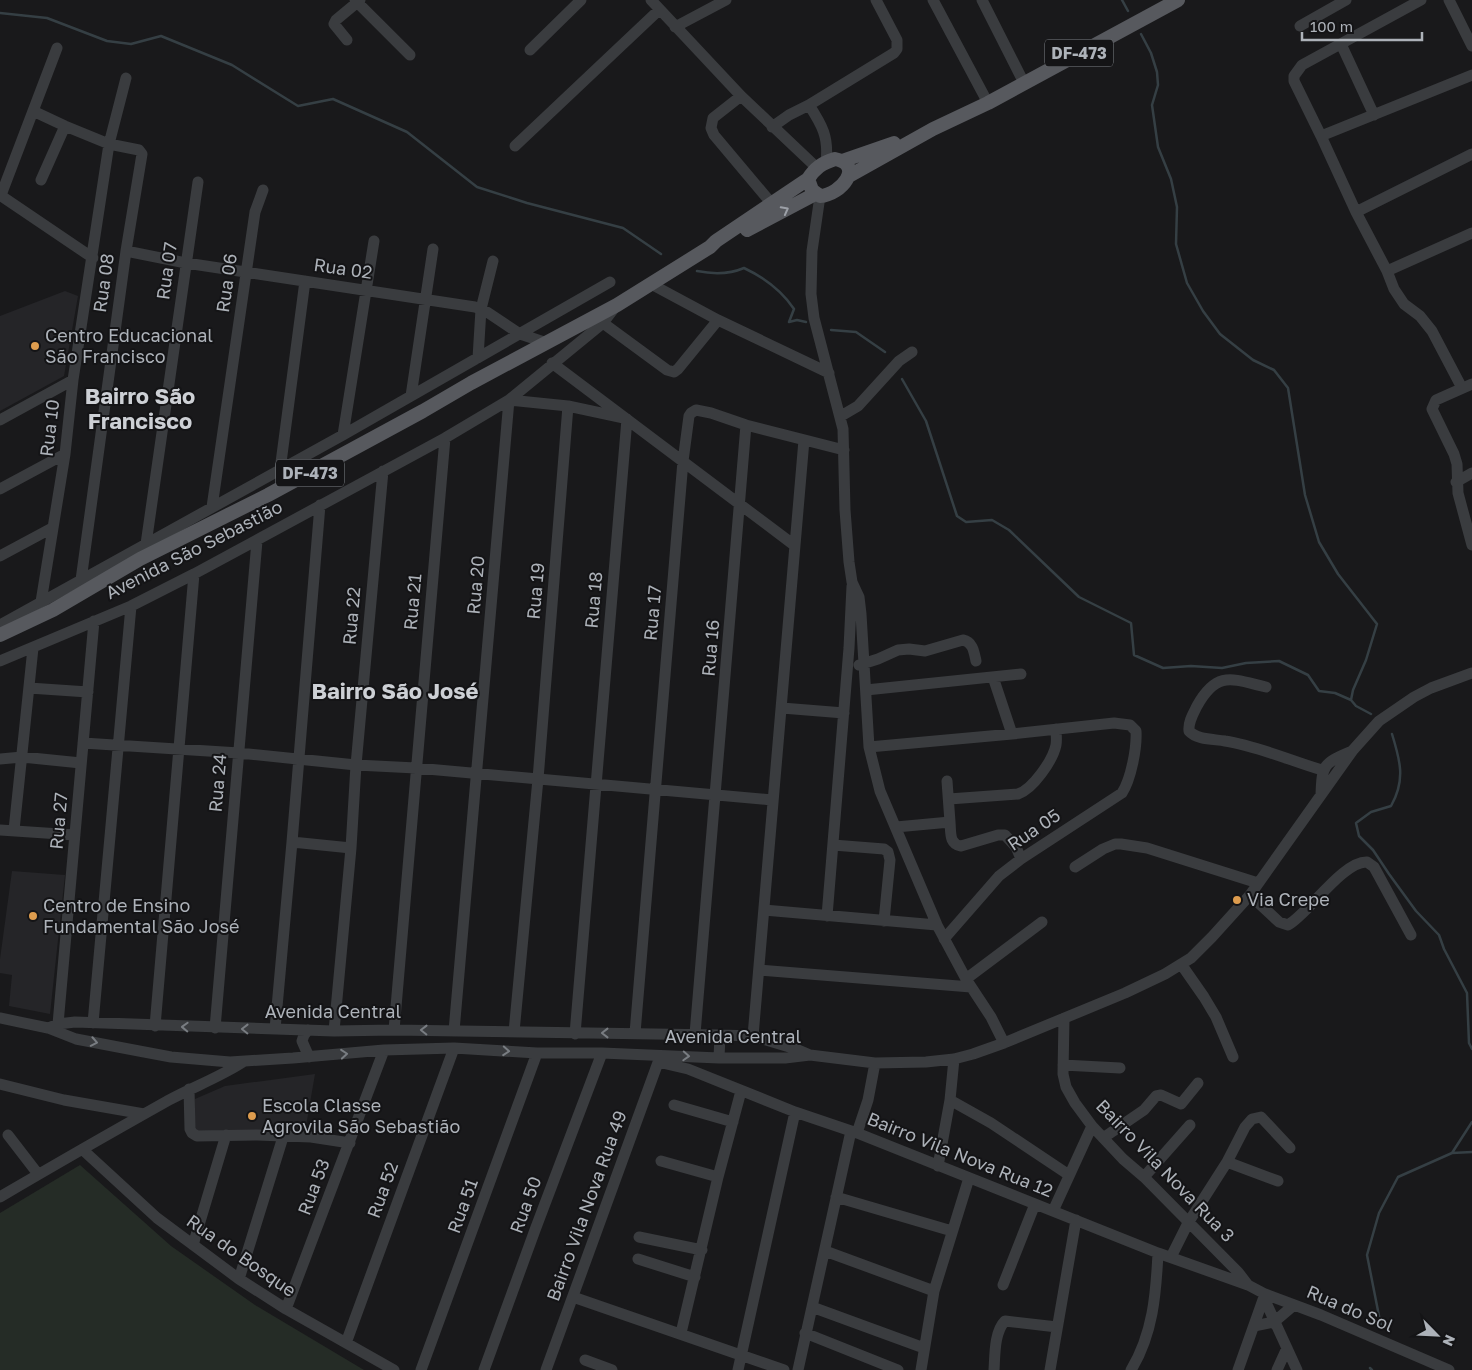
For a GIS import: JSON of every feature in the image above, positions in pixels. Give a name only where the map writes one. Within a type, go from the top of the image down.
[{"type":"main road","name":"Avenida São Sebastião","points":[[710,247],[717,246],[818,195],[827,196],[839,189],[849,176],[933,130],[988,103],[1173,1]]},
{"type":"main road","name":"Avenida São Sebastião","points":[[0,635],[53,610],[140,560],[268,496],[471,383],[617,305],[710,247],[716,241],[772,204],[817,169],[835,159],[842,161],[933,130]]},
{"type":"main road","points":[[842,161],[846,165],[849,176]]},
{"type":"main road","points":[[817,169],[809,184],[818,195]]},
{"type":"street","points":[[530,50],[581,0]]},
{"type":"street","points":[[651,0],[772,127],[817,169],[827,150],[822,126],[809,105]]},
{"type":"street","points":[[675,27],[726,0]]},
{"type":"street","points":[[772,127],[789,114],[809,105],[894,53],[897,49],[897,40],[876,0]]},
{"type":"street","points":[[933,0],[988,103]]},
{"type":"street","points":[[982,0],[1024,83]]},
{"type":"street","points":[[1300,26],[1346,0]]},
{"type":"street","points":[[1421,0],[1302,65],[1294,76],[1297,88],[1322,136],[1356,212],[1387,271],[1394,289],[1404,304],[1420,316],[1432,331],[1467,386],[1436,400],[1432,409],[1457,464],[1456,482],[1460,505],[1472,545]]},
{"type":"street","points":[[1449,0],[1472,46]]},
{"type":"street","points":[[347,40],[334,24],[357,1],[410,55]]},
{"type":"street","points":[[515,146],[660,10]]},
{"type":"street","points":[[1341,44],[1374,115]]},
{"type":"street","points":[[57,48],[0,195],[93,258]]},
{"type":"street","points":[[1322,136],[1472,75]]},
{"type":"street","name":"Rua 10","points":[[41,602],[65,454],[73,380],[110,144],[126,78]]},
{"type":"street","points":[[742,96],[713,118],[711,128],[714,135],[772,204]]},
{"type":"street","points":[[33,111],[110,144]]},
{"type":"street","points":[[41,180],[66,126]]},
{"type":"street","name":"Rua 08","points":[[81,580],[126,251],[142,157],[139,150],[110,144]]},
{"type":"street","points":[[1356,212],[1472,154]]},
{"type":"street","name":"Rua 07","points":[[146,544],[198,182]]},
{"type":"street","name":"Rua 06","points":[[212,507],[255,212],[263,190]]},
{"type":"street","points":[[818,195],[812,251],[811,285],[814,318],[841,416],[844,450],[845,510],[852,582],[848,666],[828,916]]},
{"type":"street","points":[[1387,271],[1472,232]]},
{"type":"street","points":[[344,434],[374,241]]},
{"type":"street","points":[[411,396],[433,249]]},
{"type":"street","name":"Rua 02","points":[[126,251],[246,273],[481,309],[520,334],[547,342]]},
{"type":"street","points":[[478,358],[481,309],[493,261]]},
{"type":"street","points":[[280,470],[305,281]]},
{"type":"street","points":[[0,625],[280,470],[610,282]]},
{"type":"street","points":[[650,284],[718,320],[829,372]]},
{"type":"street","name":"Avenida São Sebastião","points":[[0,661],[131,606],[257,541],[445,438],[509,400],[603,323],[617,305]]},
{"type":"street","points":[[603,323],[667,370],[674,372],[718,320]]},
{"type":"street","points":[[841,416],[858,406],[899,361],[912,352]]},
{"type":"street","points":[[552,364],[794,545]]},
{"type":"street","points":[[0,420],[73,380]]},
{"type":"street","points":[[509,400],[568,406],[627,419]]},
{"type":"street","name":"Rua 20","points":[[454,1031],[509,400]]},
{"type":"street","name":"Rua 19","points":[[514,1032],[538,779],[568,406]]},
{"type":"street","name":"Rua 17","points":[[635,1033],[688,416],[696,410],[712,413],[746,425]]},
{"type":"street","name":"Rua 18","points":[[575,1034],[627,419]]},
{"type":"street","points":[[746,425],[844,450]]},
{"type":"street","name":"Rua 16","points":[[695,1034],[746,425]]},
{"type":"street","name":"Rua 21","points":[[394,1030],[445,438]]},
{"type":"street","points":[[753,1036],[804,440]]},
{"type":"street","points":[[0,489],[65,454]]},
{"type":"street","name":"Rua 22","points":[[334,1031],[382,471]]},
{"type":"street","points":[[1456,482],[1472,473]]},
{"type":"street","points":[[275,1029],[320,505]]},
{"type":"street","points":[[0,556],[52,528]]},
{"type":"street","name":"Rua 24","points":[[215,1028],[257,541]]},
{"type":"street","points":[[155,1026],[194,574]]},
{"type":"street","points":[[852,582],[859,597],[869,747],[880,791],[937,926],[969,983],[991,1017],[1004,1043]]},
{"type":"street","points":[[92,1022],[131,606]]},
{"type":"street","name":"Rua 27","points":[[53,1026],[75,835],[94,621]]},
{"type":"street","points":[[848,666],[864,664],[898,650],[924,651],[963,640],[968,641],[971,645],[976,661]]},
{"type":"street","points":[[14,830],[33,648]]},
{"type":"street","points":[[810,1055],[875,1063],[926,1062],[954,1059],[1004,1043],[1134,989],[1165,974],[1191,958],[1250,895],[1353,750],[1378,721],[1399,706],[1431,688],[1472,673]]},
{"type":"street","points":[[866,690],[1021,674]]},
{"type":"street","points":[[993,676],[1012,734]]},
{"type":"street","points":[[1266,687],[1233,679],[1216,683],[1203,695],[1189,723],[1188,731],[1198,737],[1227,741],[1322,770]]},
{"type":"street","points":[[29,688],[88,692]]},
{"type":"street","points":[[782,708],[844,713]]},
{"type":"street","name":"Rua 05","points":[[944,939],[1000,876],[1021,859],[1122,792],[1127,782],[1134,750],[1136,731],[1130,724],[1114,723],[1056,729]]},
{"type":"street","points":[[869,747],[1056,729],[1056,744],[1053,752],[1037,778],[1025,792],[950,799]]},
{"type":"street","points":[[83,744],[179,749],[356,765],[416,768],[772,800]]},
{"type":"street","points":[[1321,795],[1322,770],[1330,762],[1353,750]]},
{"type":"street","points":[[0,759],[22,757],[82,763]]},
{"type":"street","points":[[947,781],[950,799],[951,838],[956,845],[966,846],[998,835],[1005,835],[1016,847],[1021,859]]},
{"type":"street","points":[[896,827],[950,822]]},
{"type":"street","points":[[0,830],[75,835]]},
{"type":"street","points":[[292,842],[351,848]]},
{"type":"street","points":[[1075,868],[1110,846],[1129,844],[1258,883]]},
{"type":"street","points":[[833,845],[888,852],[890,860],[884,921]]},
{"type":"street","points":[[1250,895],[1279,922],[1288,925],[1353,866],[1364,862],[1369,863],[1374,867],[1411,935]]},
{"type":"street","points":[[764,910],[937,926]]},
{"type":"street","points":[[759,970],[969,983],[1042,922]]},
{"type":"street","points":[[1181,964],[1204,996],[1216,1017],[1233,1057]]},
{"type":"street","name":"Avenida Central","points":[[0,1018],[53,1026],[92,1022],[155,1026],[334,1031],[394,1030],[753,1036],[810,1055]]},
{"type":"street","name":"Bairro Vila Nova Rua 3","points":[[1064,1018],[1063,1065],[1065,1081],[1069,1092],[1092,1126],[1238,1272],[1248,1285]]},
{"type":"street","name":"Avenida Central","points":[[53,1026],[76,1038],[139,1051],[172,1057],[230,1062],[384,1050],[454,1048],[537,1053],[602,1053],[660,1059],[785,1058],[810,1055]]},
{"type":"street","points":[[294,1030],[298,1043],[294,1058]]},
{"type":"street","points":[[308,1030],[302,1042],[309,1057]]},
{"type":"street","points":[[719,1058],[720,1035]]},
{"type":"street","name":"Rua 52","points":[[346,1344],[454,1048]]},
{"type":"street","name":"Rua 53","points":[[286,1309],[384,1050]]},
{"type":"street","name":"Rua 51","points":[[421,1370],[537,1053]]},
{"type":"street","name":"Rua 50","points":[[484,1370],[602,1053]]},
{"type":"street","name":"Bairro Vila Nova Rua 12","points":[[660,1059],[794,1112],[854,1132],[1158,1253],[1248,1285]]},
{"type":"street","name":"Bairro Vila Nova Rua 49","points":[[546,1370],[660,1059]]},
{"type":"street","points":[[938,1166],[950,1100],[954,1059]]},
{"type":"street","points":[[214,1077],[230,1062]]},
{"type":"street","points":[[0,1197],[189,1089],[243,1062]]},
{"type":"street","points":[[798,1370],[836,1197],[854,1132],[868,1100],[875,1063]]},
{"type":"street","points":[[1063,1065],[1120,1068]]},
{"type":"street","points":[[1103,1138],[1144,1110],[1153,1098],[1158,1095],[1181,1104],[1198,1083]]},
{"type":"street","points":[[0,1084],[64,1100],[144,1114]]},
{"type":"street","points":[[189,1089],[189,1125],[192,1133],[201,1137],[226,1135],[311,1137],[350,1143]]},
{"type":"street","points":[[681,1333],[718,1177],[741,1091]]},
{"type":"street","points":[[950,1100],[991,1123],[1069,1175]]},
{"type":"street","points":[[674,1105],[733,1122]]},
{"type":"street","points":[[738,1370],[794,1112]]},
{"type":"street","points":[[1171,1257],[1188,1223],[1227,1162],[1245,1127],[1256,1117],[1262,1118],[1290,1148]]},
{"type":"street","points":[[1144,1177],[1190,1125]]},
{"type":"street","points":[[1053,1211],[1092,1126]]},
{"type":"street","points":[[8,1135],[38,1174]]},
{"type":"street","points":[[193,1245],[226,1135]]},
{"type":"street","points":[[239,1279],[283,1136]]},
{"type":"street","name":"Rua do Bosque","points":[[83,1150],[158,1218],[239,1279],[286,1309],[394,1370]]},
{"type":"street","points":[[661,1161],[718,1177]]},
{"type":"street","points":[[1227,1162],[1278,1181]]},
{"type":"street","points":[[921,1370],[934,1291],[969,1178]]},
{"type":"street","points":[[836,1197],[952,1231]]},
{"type":"street","points":[[1003,1285],[1035,1204]]},
{"type":"street","points":[[1050,1370],[1076,1220]]},
{"type":"street","points":[[639,1237],[702,1250]]},
{"type":"street","points":[[825,1251],[934,1291]]},
{"type":"street","points":[[1131,1370],[1142,1349],[1153,1311],[1158,1253]]},
{"type":"street","points":[[638,1258],[695,1277]]},
{"type":"street","name":"Rua do Sol","points":[[1248,1285],[1265,1296],[1294,1305],[1446,1369]]},
{"type":"street","points":[[1265,1296],[1274,1322],[1297,1370]]},
{"type":"street","points":[[1238,1370],[1265,1296]]},
{"type":"street","points":[[573,1297],[784,1370]]},
{"type":"street","points":[[1254,1326],[1274,1322],[1294,1305]]},
{"type":"street","points":[[812,1307],[924,1348]]},
{"type":"street","points":[[994,1370],[998,1335],[1001,1325],[1005,1321],[1057,1327]]},
{"type":"street","points":[[806,1333],[898,1370]]},
{"type":"street","points":[[1277,1370],[1287,1348]]},
{"type":"street","points":[[585,1360],[612,1370]]},
{"type":"shaded area","name":"Centro Educacional São Francisco","points":[[65,291],[78,296],[64,376],[0,411],[0,316]]},
{"type":"shaded area","name":"Centro de Ensino Fundamental São José","points":[[12,871],[65,875],[50,1014],[9,1006],[12,975],[0,973],[0,959]]},
{"type":"shaded area","name":"Escola Classe Agrovila São Sebastião","points":[[315,1074],[305,1132],[195,1132],[195,1099],[225,1086]]},
{"type":"shaded area","points":[[80,1165],[171,1246],[255,1305],[364,1370],[0,1370],[0,1213]]},
{"type":"waterway","points":[[1122,0],[1128,11]]},
{"type":"waterway","points":[[0,13],[47,18],[107,41],[131,44],[161,36],[232,65],[298,106],[333,99],[407,132],[477,187],[527,203],[623,228],[661,254]]},
{"type":"waterway","points":[[1141,34],[1151,53],[1157,72],[1158,85],[1152,105],[1158,147],[1171,179],[1177,207],[1176,244],[1187,283],[1203,311],[1220,334],[1253,360],[1274,370],[1288,388],[1305,495],[1319,542],[1338,574],[1377,624],[1351,700]]},
{"type":"waterway","points":[[697,271],[721,273],[744,268],[772,285],[784,296],[794,309],[789,322],[797,320],[806,322]]},
{"type":"waterway","points":[[831,330],[856,332],[885,352]]},
{"type":"waterway","points":[[902,379],[926,421],[957,516],[966,522],[992,520],[1009,530],[1079,597],[1131,623],[1134,655],[1163,668],[1191,666],[1222,668],[1246,663],[1279,661],[1308,675],[1319,691],[1335,693],[1351,700],[1356,706],[1371,714]]},
{"type":"waterway","points":[[1392,734],[1400,770],[1399,787],[1396,797],[1391,806],[1371,812],[1356,823],[1359,836],[1373,850],[1416,911],[1439,935],[1444,949],[1467,993],[1469,1043],[1472,1049]]},
{"type":"waterway","points":[[1381,1326],[1367,1255],[1379,1213],[1398,1177],[1452,1153],[1472,1122]]},
{"type":"waterway","points":[[1452,1153],[1472,1152]]},
{"type":"place","name":"Centro Educacional São Francisco","points":[[35,346]]},
{"type":"place","name":"Via Crepe","points":[[1237,900]]},
{"type":"place","name":"Centro de Ensino Fundamental São José","points":[[33,916]]},
{"type":"place","name":"Escola Classe Agrovila São Sebastião","points":[[252,1116]]},
{"type":"district","name":"Bairro São Francisco","points":[[140,408]]},
{"type":"district","name":"Bairro São José","points":[[395,691]]}]
